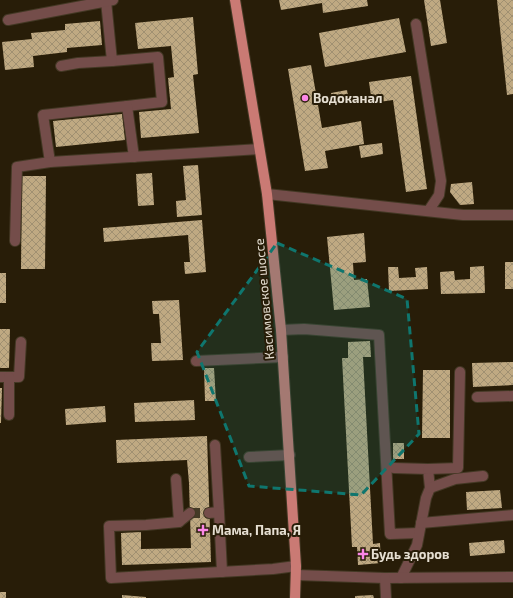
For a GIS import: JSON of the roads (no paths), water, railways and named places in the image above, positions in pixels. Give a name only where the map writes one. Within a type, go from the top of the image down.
[{"type":"main road","name":"Касимовское шоссе","points":[[235,0],[267,194],[281,330],[290,455],[296,570],[295,598]]},
{"type":"street","points":[[8,20],[110,1],[112,61]]},
{"type":"street","points":[[416,24],[441,180],[439,195],[429,210]]},
{"type":"street","points":[[50,162],[43,115],[162,102],[158,57],[78,63],[61,66]]},
{"type":"street","points":[[127,106],[134,156]]},
{"type":"street","points":[[15,241],[17,167],[50,162],[259,148]]},
{"type":"street","points":[[267,194],[463,214],[513,215]]},
{"type":"street","points":[[281,330],[304,329],[379,335],[390,534],[420,528],[513,515]]},
{"type":"street","points":[[9,415],[4,377],[19,377],[21,342]]},
{"type":"street","points":[[196,361],[283,357]]},
{"type":"street","points":[[394,468],[458,468],[460,372]]},
{"type":"street","points":[[477,397],[513,396]]},
{"type":"street","points":[[215,445],[214,512],[222,572]]},
{"type":"street","points":[[249,458],[290,455]]},
{"type":"street","points":[[401,578],[417,545],[426,498],[430,488],[428,469]]},
{"type":"street","points":[[430,488],[455,479],[483,476]]},
{"type":"street","points":[[176,479],[179,522]]},
{"type":"street","points":[[190,513],[179,522],[109,526],[111,578],[296,570],[385,578],[513,577]]},
{"type":"street","points":[[385,578],[386,598]]},
{"type":"tunnel","points":[[190,513],[209,513]]},
{"type":"place","name":"Водоканал","points":[[305,98]]},
{"type":"place","name":"Мама, Папа, Я","points":[[203,530]]},
{"type":"place","name":"Будь здоров","points":[[363,554]]}]
